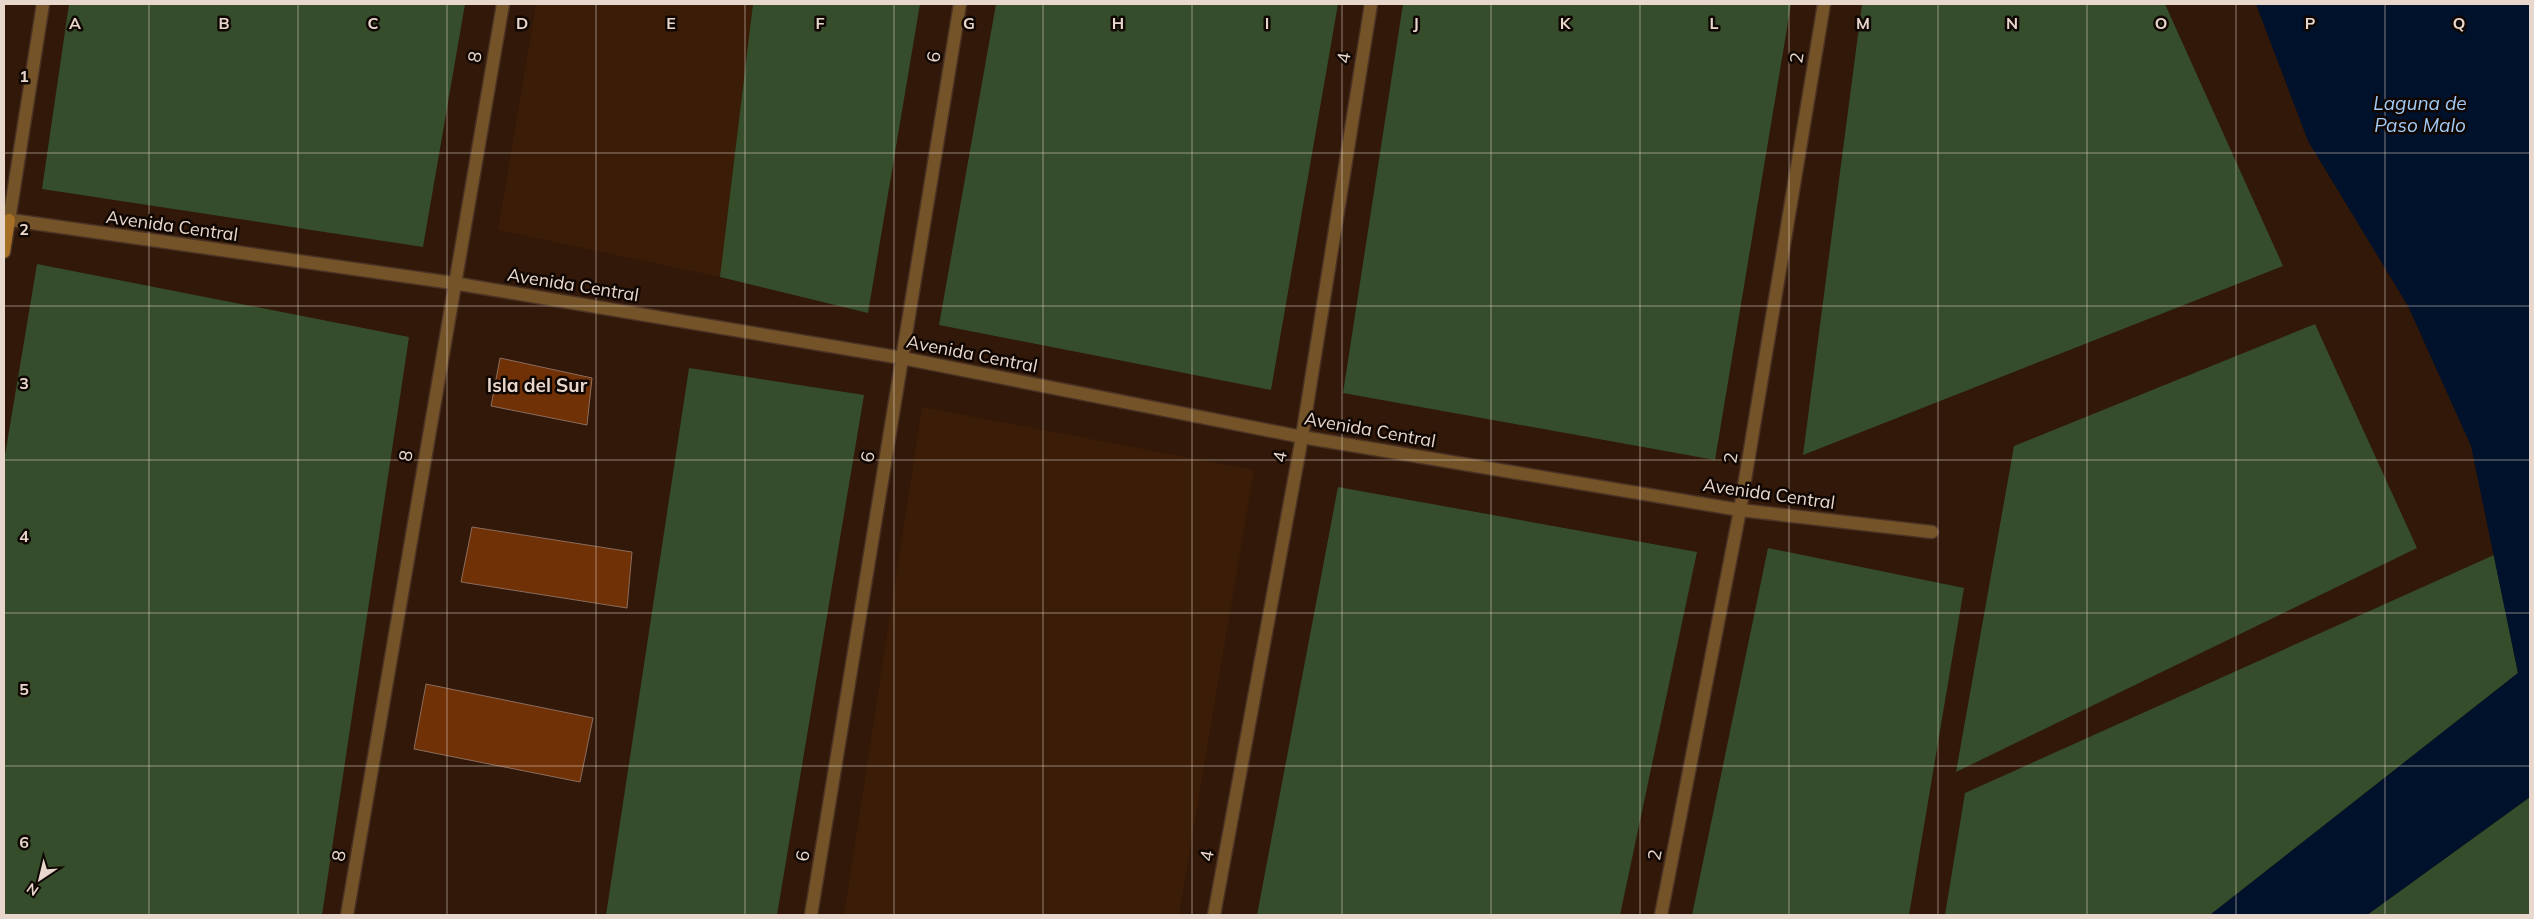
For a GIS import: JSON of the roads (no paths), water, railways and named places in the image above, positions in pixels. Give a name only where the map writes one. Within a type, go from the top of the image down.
[{"type":"street","points":[[4,252],[6,220],[43,4]]},
{"type":"street","name":"8","points":[[347,915],[453,283],[502,4]]},
{"type":"street","name":"6","points":[[811,915],[960,4]]},
{"type":"street","name":"4","points":[[1214,915],[1302,437],[1371,4]]},
{"type":"street","name":"2","points":[[1661,915],[1740,510],[1824,4]]},
{"type":"street","name":"Avenida Central","points":[[6,220],[453,283],[902,358],[1302,437],[1740,510],[1932,532]]},
{"type":"water","name":"Laguna de Paso Malo","points":[[2256,4],[2530,4],[2530,797],[2367,915],[2210,915],[2518,673],[2471,446],[2408,306],[2308,141]]},
{"type":"district","name":"Isla del Sur","points":[[537,385]]}]
